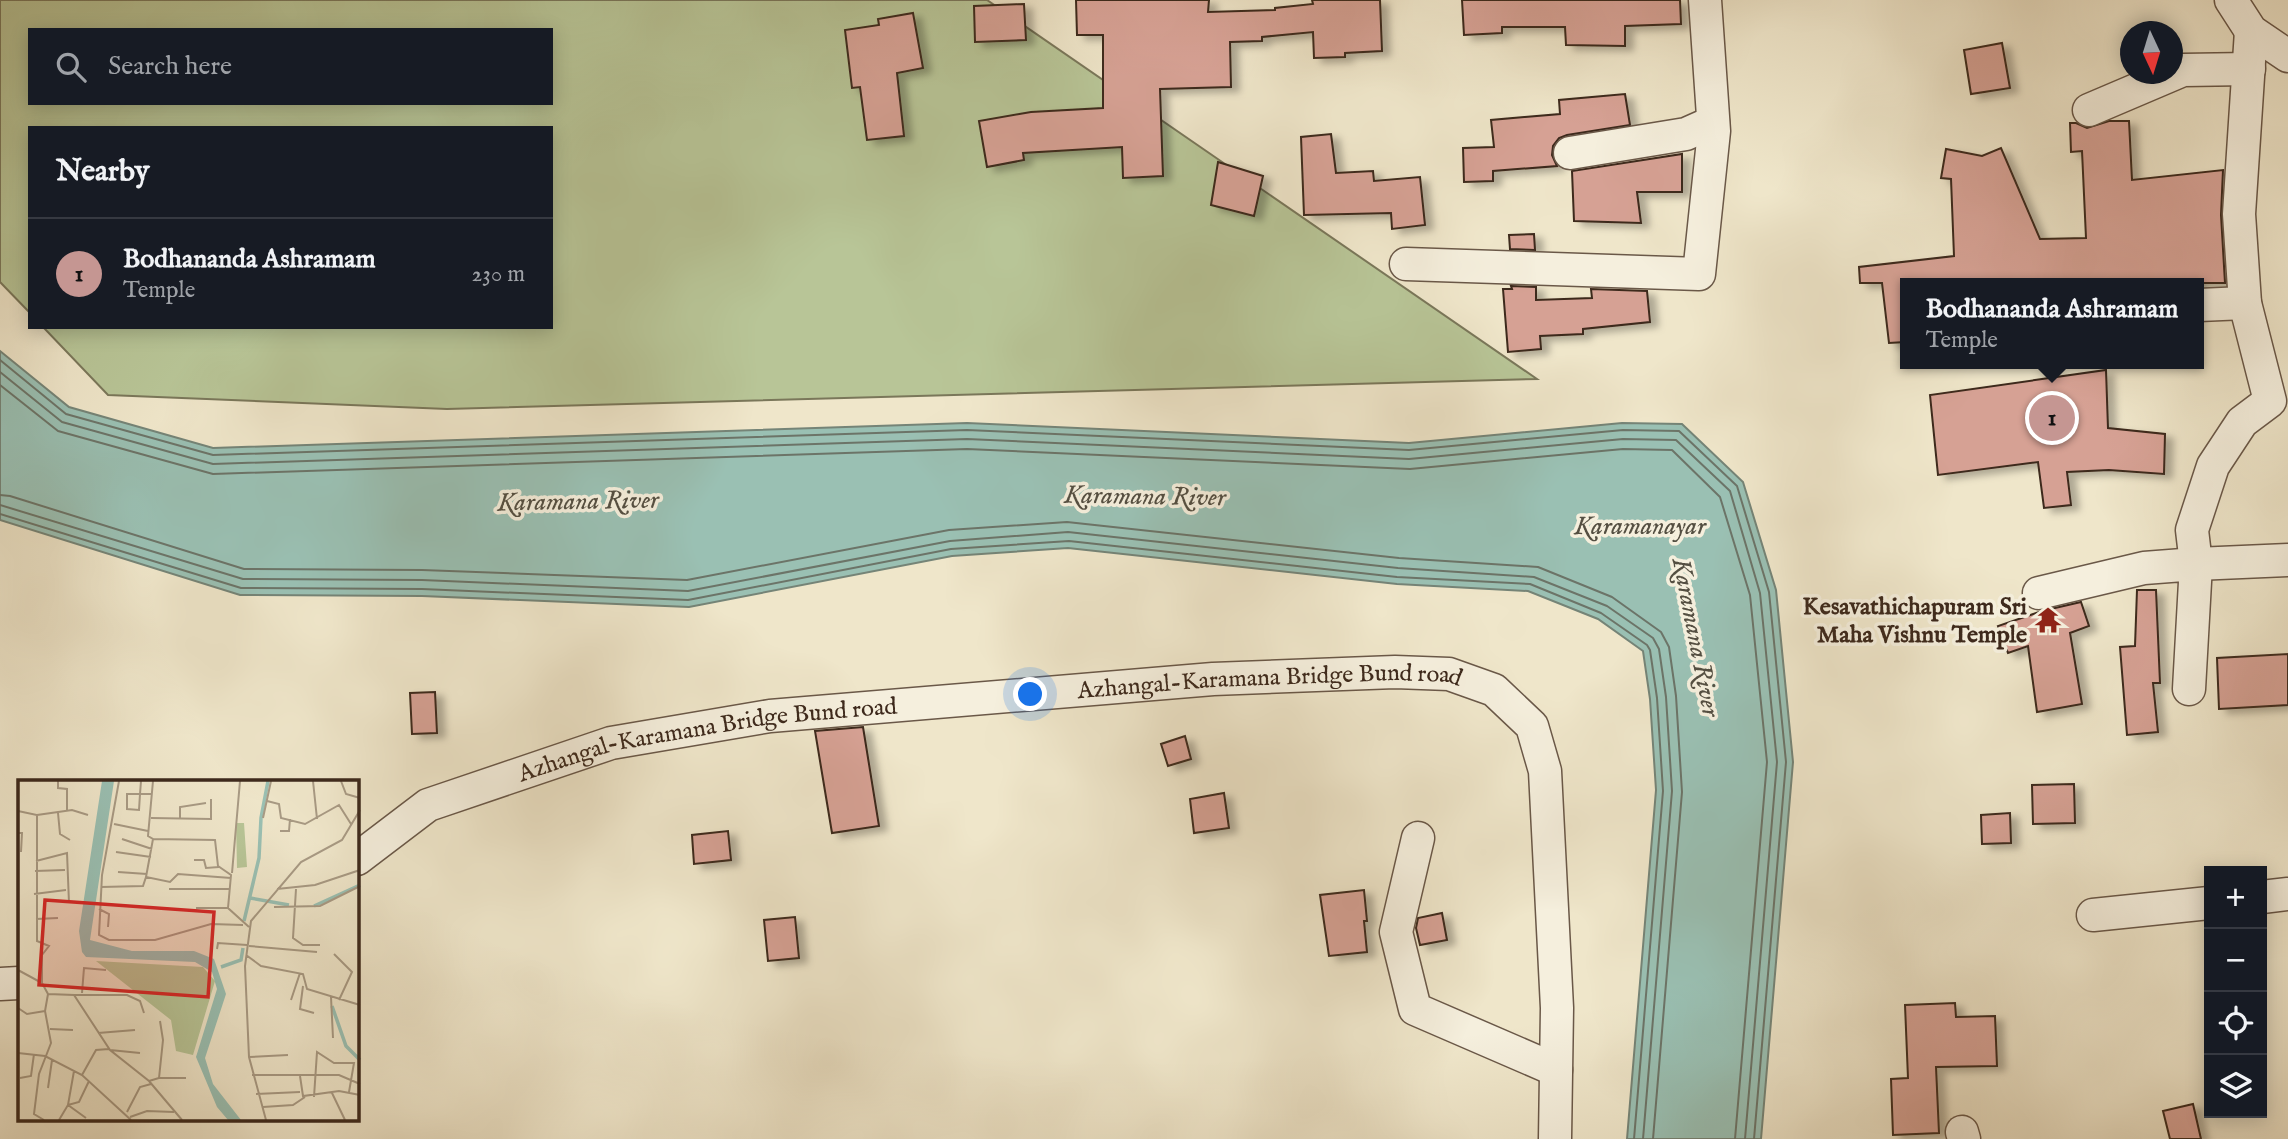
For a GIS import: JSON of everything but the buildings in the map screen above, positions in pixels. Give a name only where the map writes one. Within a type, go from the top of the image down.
[{"type":"street","points":[[1406,264],[1699,274],[1713,122],[1705,0]]},
{"type":"street","points":[[2231,0],[2251,31],[2288,56]]},
{"type":"street","points":[[2189,689],[2196,564],[2192,530],[2213,466],[2242,422],[2270,401],[2245,303],[2239,214],[2251,31]]},
{"type":"street","points":[[2089,110],[2183,70],[2249,69]]},
{"type":"street","points":[[1570,153],[1686,134],[1713,122]]},
{"type":"street","points":[[2204,305],[2245,303]]},
{"type":"street","points":[[2039,593],[2144,568],[2288,560]]},
{"type":"street","name":"Azhangal-Karamana Bridge Bund road","points":[[359,857],[428,805],[611,743],[770,716],[1213,680],[1395,672],[1449,674],[1494,690],[1532,726],[1545,771],[1557,1008],[1555,1139]]},
{"type":"street","points":[[1418,838],[1395,932],[1415,1009],[1556,1070]]},
{"type":"street","points":[[2267,896],[2288,894]]},
{"type":"street","points":[[2093,915],[2204,904]]},
{"type":"street","points":[[0,984],[18,983]]},
{"type":"green space","points":[[0,0],[987,0],[1537,379],[447,409],[108,395],[45,329],[553,329],[553,126],[28,126],[28,311],[0,282]]},
{"type":"water","name":"Karamanayar","points":[[0,351],[69,407],[213,448],[967,423],[1409,443],[1622,423],[1682,424],[1743,482],[1776,590],[1793,762],[1761,1139],[1627,1139],[1656,790],[1650,699],[1643,651],[1598,619],[1528,591],[1397,584],[1068,548],[952,556],[689,607],[422,596],[240,595],[0,520]]},
{"type":"place","name":"Bodhananda Ashramam","points":[[2052,418]]},
{"type":"place","name":"Kesavathichapuram Sri Maha Vishnu Temple","points":[[2048,620]]},
{"type":"water label","name":"Karamana River","points":[[1145,495]]},
{"type":"water label","name":"Karamana River","points":[[578,500]]},
{"type":"water label","name":"Karamana River","points":[[1697,637]]}]
